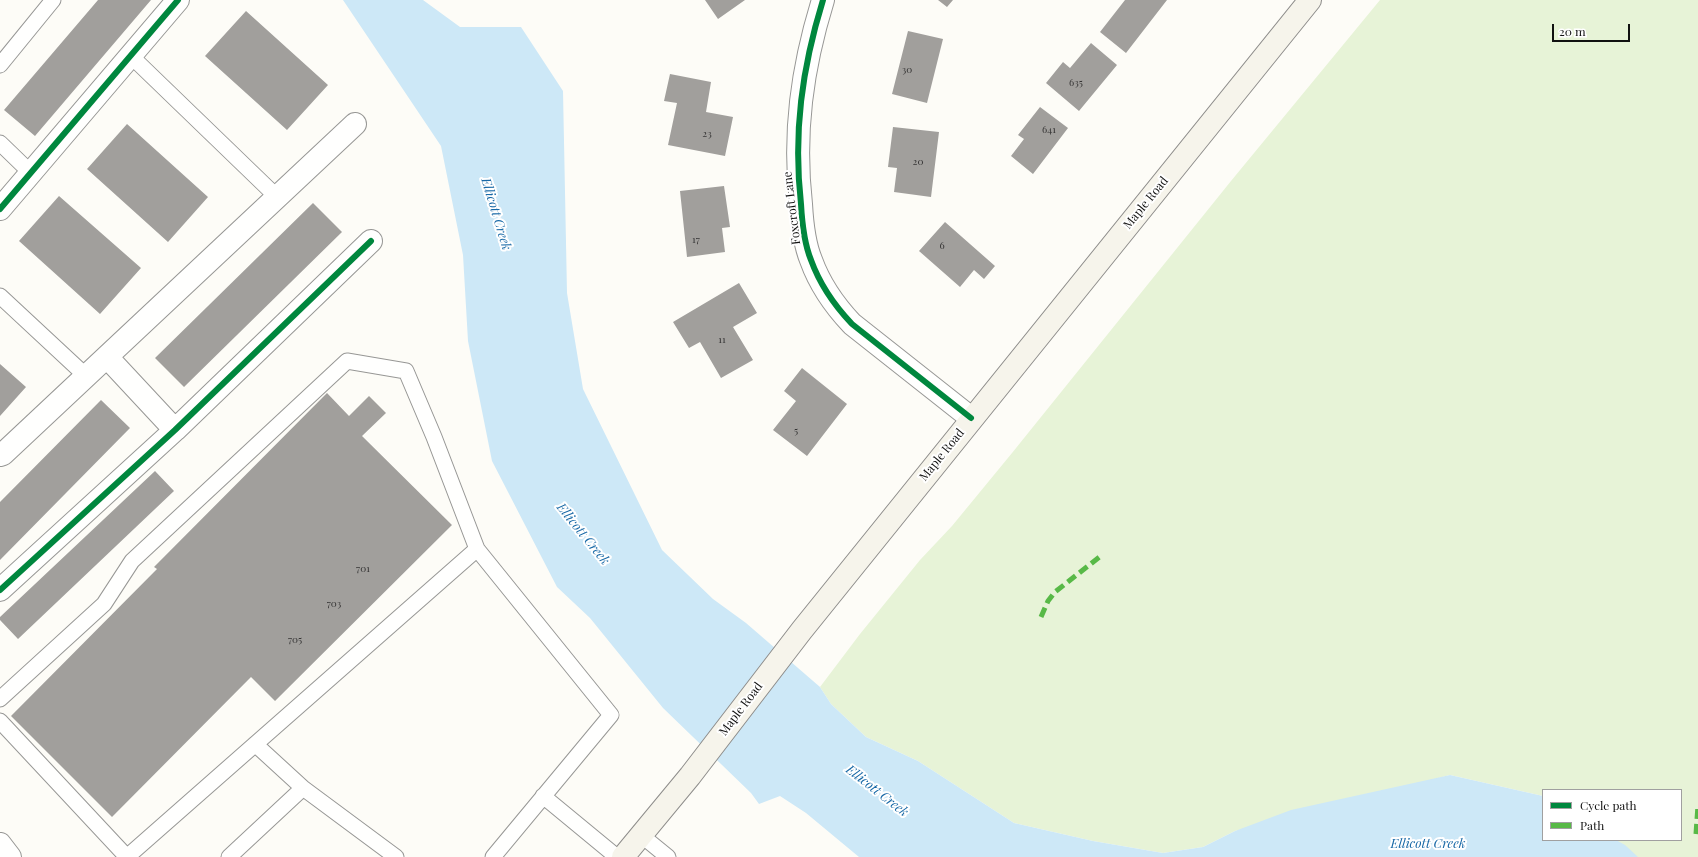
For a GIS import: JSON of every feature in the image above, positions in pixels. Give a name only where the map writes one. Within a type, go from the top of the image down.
[{"type":"main road","name":"Maple Road","points":[[624,857],[690,776],[802,630],[971,418],[1310,0]]},
{"type":"street","points":[[0,209],[178,0]]},
{"type":"street","name":"Foxcroft Lane","points":[[823,0],[812,36],[802,83],[798,131],[798,180],[803,228],[810,260],[824,290],[840,312],[852,324],[971,418]]},
{"type":"street","points":[[0,455],[3,454],[356,124]]},
{"type":"street","points":[[0,590],[175,430],[371,241]]},
{"type":"street","points":[[107,356],[175,430]]},
{"type":"street","points":[[0,844],[10,857]]},
{"type":"lane","points":[[0,65],[53,0]]},
{"type":"lane","points":[[131,56],[277,197]]},
{"type":"lane","points":[[0,143],[31,173]]},
{"type":"lane","points":[[0,296],[86,376]]},
{"type":"lane","points":[[0,699],[104,604],[132,561],[347,361],[406,372],[434,437],[477,549],[611,715],[493,857]]},
{"type":"lane","points":[[0,721],[127,857],[477,549]]},
{"type":"lane","points":[[255,744],[303,788],[396,857]]},
{"type":"lane","points":[[229,857],[303,788]]},
{"type":"lane","points":[[543,796],[617,857]]},
{"type":"lane","points":[[641,835],[668,857]]},
{"type":"green space","points":[[1380,0],[1698,0],[1698,857],[1595,857],[1602,841],[1682,841],[1682,789],[1542,789],[1542,796],[1450,775],[1235,831],[1203,847],[1163,853],[1093,841],[1014,823],[918,761],[866,737],[831,704],[820,687],[860,634],[920,560],[952,526],[1012,453],[1231,181]]},
{"type":"water","name":"Ellicott Creek","points":[[343,0],[423,0],[460,27],[521,27],[563,91],[567,293],[583,389],[662,550],[713,599],[746,623],[820,687],[831,704],[866,737],[918,761],[1014,823],[1093,841],[1163,853],[1203,847],[1235,831],[1291,810],[1450,775],[1542,796],[1542,841],[1618,841],[1625,845],[1638,857],[859,857],[806,813],[780,796],[759,804],[751,793],[663,708],[590,618],[557,587],[492,461],[468,341],[463,255],[441,146]]},
{"type":"building","points":[[98,0],[151,0],[35,136],[4,110]]},
{"type":"building","points":[[705,0],[745,0],[718,19]]},
{"type":"building","points":[[938,0],[953,0],[947,7]]},
{"type":"building","points":[[1125,0],[1167,0],[1126,53],[1100,32]]},
{"type":"building","points":[[246,11],[328,85],[287,130],[205,56]]},
{"type":"building","points":[[908,31],[943,39],[927,103],[892,94]]},
{"type":"building","points":[[1091,43],[1117,65],[1079,111],[1046,83],[1063,62],[1070,68]]},
{"type":"building","points":[[670,74],[711,82],[706,112],[733,117],[725,156],[668,145],[677,103],[664,101]]},
{"type":"building","points":[[1040,107],[1068,128],[1033,174],[1011,156],[1024,139],[1018,135]]},
{"type":"building","points":[[127,124],[208,197],[168,242],[87,169]]},
{"type":"building","points":[[893,127],[939,132],[931,197],[894,192],[897,168],[888,167]]},
{"type":"building","points":[[724,186],[730,227],[722,228],[725,252],[687,257],[680,191]]},
{"type":"building","points":[[59,196],[141,268],[100,314],[19,241]]},
{"type":"building","points":[[313,203],[342,232],[184,387],[155,358]]},
{"type":"building","points":[[945,222],[995,266],[984,279],[974,270],[960,287],[919,251]]},
{"type":"building","points":[[739,283],[757,313],[733,327],[753,360],[721,378],[700,342],[689,348],[673,322]]},
{"type":"building","points":[[0,364],[26,387],[0,416]]},
{"type":"building","points":[[802,368],[847,404],[807,456],[773,430],[796,401],[784,391]]},
{"type":"building","points":[[327,393],[349,416],[369,396],[386,413],[362,436],[452,525],[275,701],[251,677],[112,817],[11,716],[157,569],[154,567]]},
{"type":"building","points":[[101,400],[130,428],[0,560],[0,502]]},
{"type":"building","points":[[155,471],[174,491],[18,639],[0,620],[0,617]]},
{"type":"marked path","points":[[1041,617],[1048,601],[1055,592],[1102,555]]},
{"type":"marked path","points":[[1696,834],[1698,805]]},
{"type":"cycle path","points":[[0,209],[178,0]]},
{"type":"cycle path","points":[[823,0],[805,76],[799,126],[799,178],[803,225],[809,253],[823,286],[839,310],[852,324],[971,418]]},
{"type":"cycle path","points":[[0,590],[175,430],[371,241]]}]
